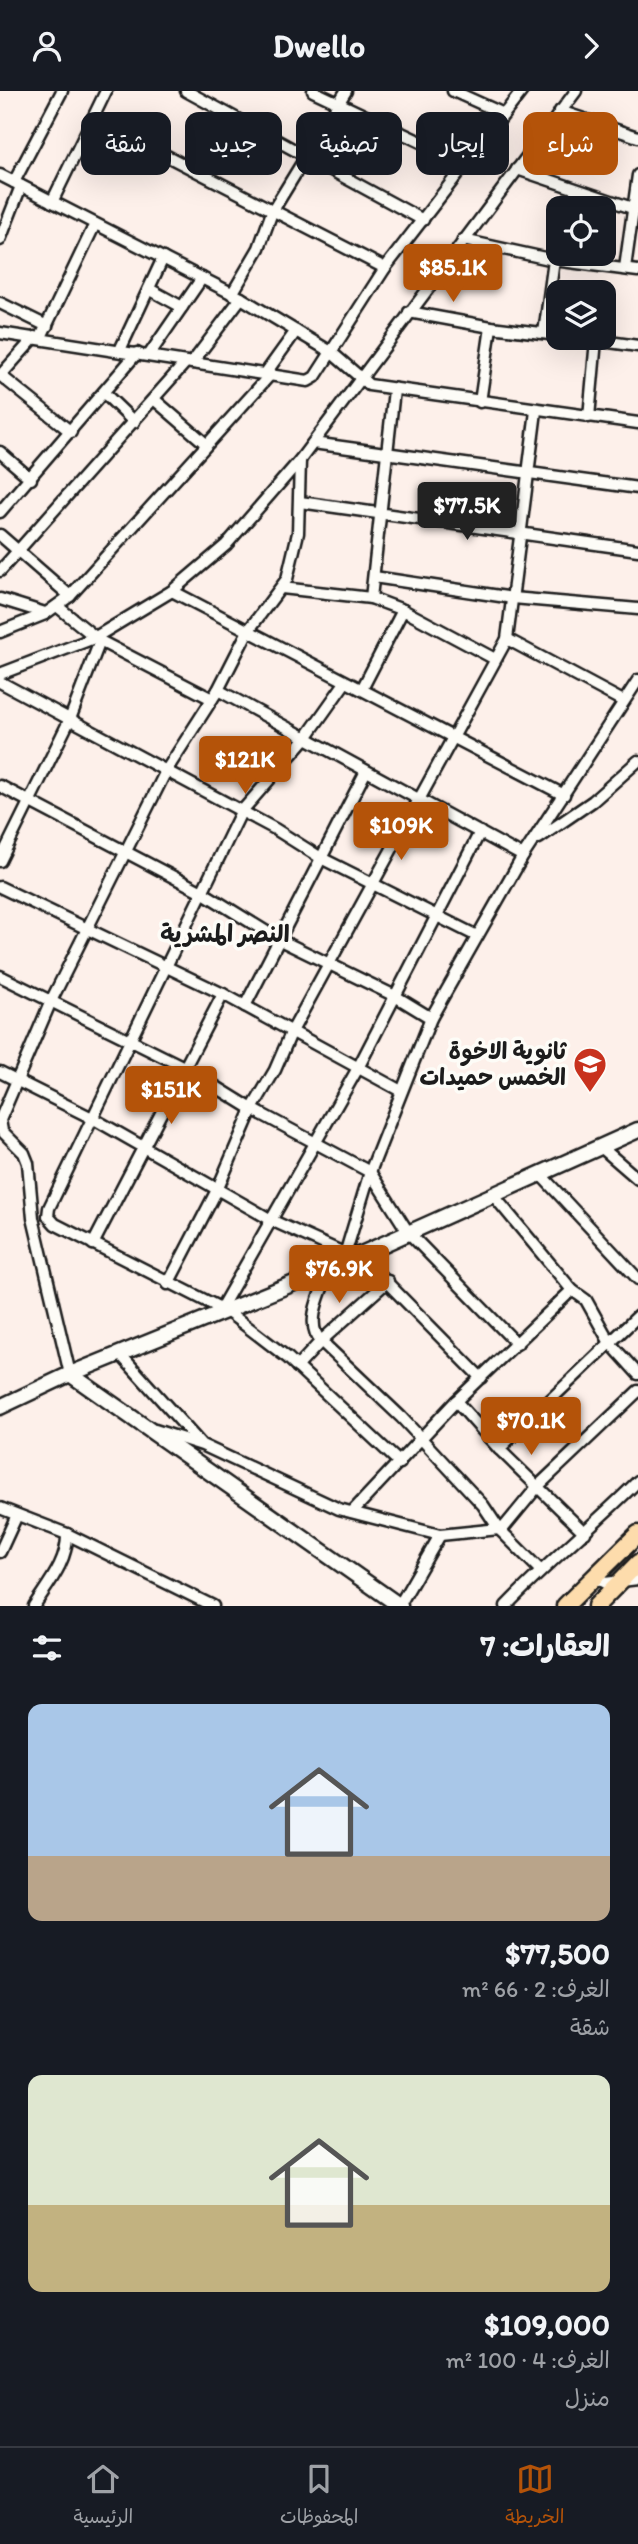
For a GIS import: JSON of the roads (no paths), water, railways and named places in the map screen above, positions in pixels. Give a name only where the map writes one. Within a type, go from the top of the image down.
[{"type":"main road","points":[[0,1407],[71,1374],[494,1196],[638,1131]]},
{"type":"main road","points":[[71,1374],[399,1606]]},
{"type":"main road","points":[[565,1606],[638,1534]]},
{"type":"main road","points":[[596,1606],[638,1563]]},
{"type":"street","points":[[0,240],[18,184],[62,91]]},
{"type":"street","points":[[96,112],[106,91]]},
{"type":"street","points":[[186,91],[231,113],[296,153]]},
{"type":"street","points":[[313,91],[416,140]]},
{"type":"street","points":[[333,112],[346,91]]},
{"type":"street","points":[[453,91],[500,112]]},
{"type":"street","points":[[506,112],[522,91]]},
{"type":"street","points":[[1,682],[97,639],[172,591],[226,545],[300,460],[576,91]]},
{"type":"street","points":[[560,111],[638,138]]},
{"type":"street","points":[[52,202],[81,143]]},
{"type":"street","points":[[171,159],[385,268]]},
{"type":"street","points":[[517,169],[635,209]]},
{"type":"street","points":[[0,571],[189,362],[237,296],[272,212],[296,173]]},
{"type":"street","points":[[0,175],[237,296],[331,352],[369,384],[536,411],[638,423]]},
{"type":"street","points":[[337,175],[423,220]]},
{"type":"street","points":[[0,333],[308,381],[315,377],[385,268],[456,175]]},
{"type":"street","points":[[625,268],[638,175]]},
{"type":"street","points":[[71,432],[0,375],[47,326],[95,224]]},
{"type":"street","points":[[463,240],[546,258]]},
{"type":"street","points":[[120,350],[163,258]]},
{"type":"street","points":[[409,311],[491,327],[544,333],[553,266]]},
{"type":"street","points":[[607,266],[638,271]]},
{"type":"street","points":[[149,355],[202,278]]},
{"type":"street","points":[[149,289],[182,307]]},
{"type":"street","points":[[0,303],[47,326]]},
{"type":"street","points":[[480,402],[491,327]]},
{"type":"street","points":[[0,632],[46,614],[70,596],[268,375],[296,331]]},
{"type":"street","points":[[616,343],[638,346]]},
{"type":"street","points":[[589,417],[595,350]]},
{"type":"street","points":[[0,512],[137,353]]},
{"type":"street","points":[[371,598],[394,390]]},
{"type":"street","points":[[104,393],[134,422]]},
{"type":"street","points":[[155,400],[206,444]]},
{"type":"street","points":[[168,1284],[218,1188],[251,1109],[275,1070],[291,1033],[507,639],[536,411]]},
{"type":"street","points":[[313,443],[638,488]]},
{"type":"street","points":[[0,452],[31,479]]},
{"type":"street","points":[[71,1374],[33,1218],[28,1163],[24,1153],[0,1125],[15,1080],[51,1001],[166,771],[215,694],[248,631],[282,587],[294,555],[300,502],[300,460]]},
{"type":"street","points":[[300,502],[638,550]]},
{"type":"street","points":[[0,535],[70,596]]},
{"type":"street","points":[[374,577],[513,598],[638,609]]},
{"type":"street","points":[[282,587],[371,598],[403,610],[495,659]]},
{"type":"street","points":[[172,591],[344,684],[362,689],[454,735],[564,795]]},
{"type":"street","points":[[0,599],[46,614]]},
{"type":"street","points":[[57,606],[97,639],[305,739],[523,856]]},
{"type":"street","points":[[362,689],[403,610]]},
{"type":"street","points":[[0,860],[70,719],[97,639]]},
{"type":"street","points":[[507,639],[623,701]]},
{"type":"street","points":[[540,1570],[500,1530],[483,1505],[420,1441],[401,1417],[316,1336],[313,1325],[344,1259],[370,1172],[431,1018],[523,856],[638,680]]},
{"type":"street","points":[[1,682],[321,858],[437,919],[477,936]]},
{"type":"street","points":[[344,684],[305,739],[241,812],[168,968],[49,1208],[48,1216],[55,1224],[168,1284],[224,1310],[297,1367],[400,1463]]},
{"type":"street","points":[[535,840],[593,801],[638,761]]},
{"type":"street","points":[[245,1006],[365,773]]},
{"type":"street","points":[[0,786],[202,892],[278,939],[395,996],[431,1018]]},
{"type":"street","points":[[224,1310],[358,1068],[480,832]]},
{"type":"street","points":[[0,887],[223,994],[401,1091]]},
{"type":"street","points":[[0,976],[184,1067],[251,1109],[370,1172],[408,1232],[517,1344]]},
{"type":"street","points":[[93,1244],[223,994]]},
{"type":"street","points":[[0,1072],[94,1119],[273,1221],[388,1281],[481,1378]]},
{"type":"street","points":[[601,1147],[638,1178]]},
{"type":"street","points":[[540,1174],[638,1279]]},
{"type":"street","points":[[494,1196],[572,1290],[586,1300],[610,1343],[638,1374]]},
{"type":"street","points":[[297,1367],[321,1341],[388,1281]]},
{"type":"street","points":[[352,1512],[456,1401],[572,1290]]},
{"type":"street","points":[[499,1449],[638,1317]]},
{"type":"street","points":[[121,1355],[202,1445]]},
{"type":"street","points":[[146,1427],[202,1445],[318,1502],[440,1535],[500,1530],[538,1486],[638,1391]]},
{"type":"street","points":[[456,1401],[499,1449],[585,1533]]},
{"type":"street","points":[[506,1606],[540,1570],[585,1533],[638,1481]]},
{"type":"street","points":[[0,1508],[67,1534],[213,1606]]},
{"type":"street","points":[[0,1552],[17,1515]]},
{"type":"street","points":[[34,1606],[67,1549],[67,1534]]},
{"type":"street","points":[[399,1606],[440,1535]]},
{"type":"street","points":[[594,1577],[605,1583],[638,1579]]},
{"type":"place","name":"ثانوية الاخوة الخمس حميدات","points":[[590,1094]]},
{"type":"district","name":"النصر المشرية","points":[[225,933]]}]
